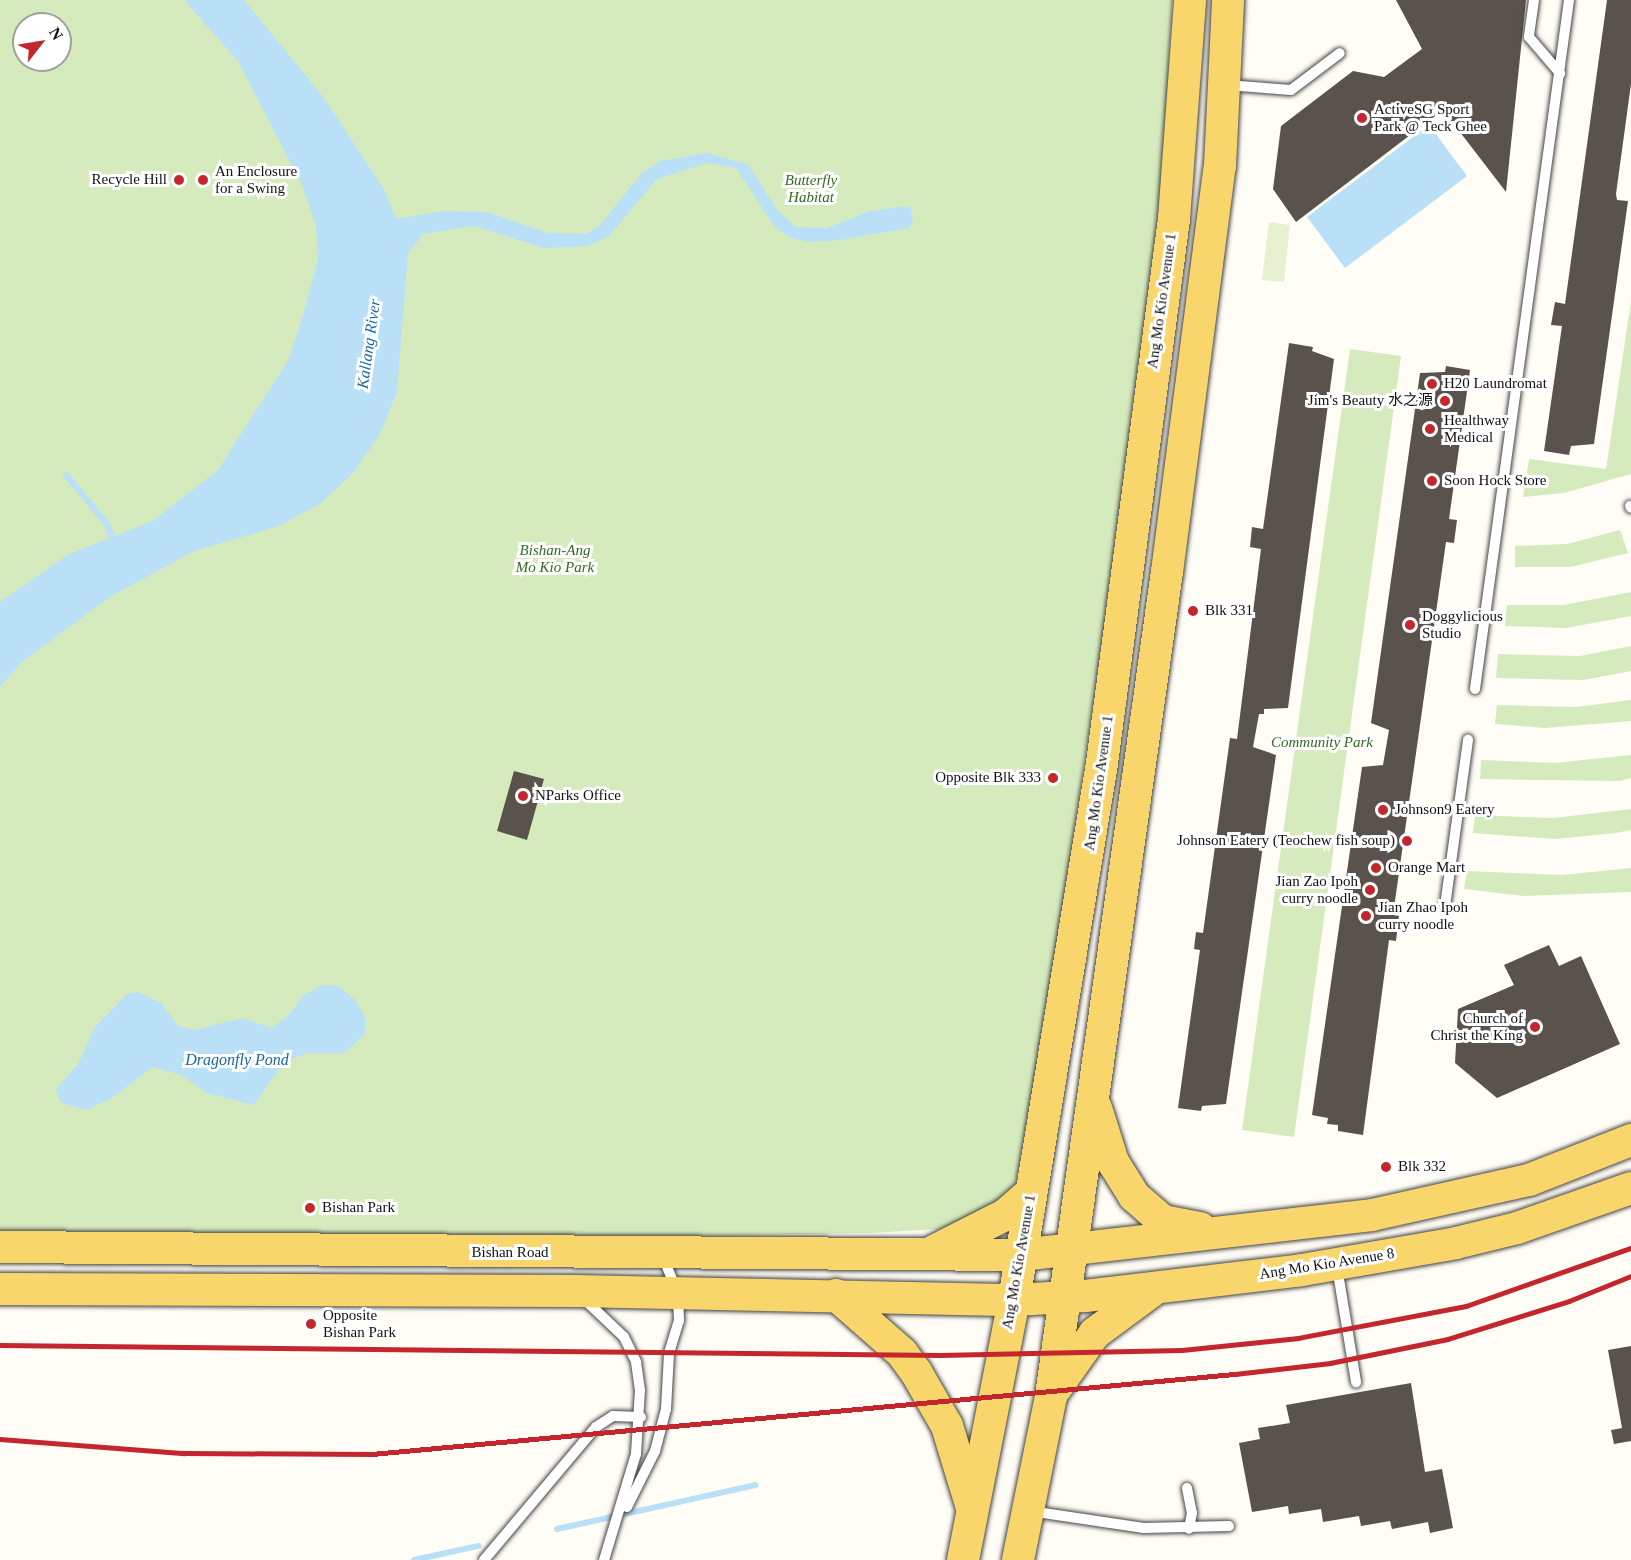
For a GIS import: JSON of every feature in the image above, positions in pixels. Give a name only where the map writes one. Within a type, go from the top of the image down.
[{"type":"main road","name":"Ang Mo Kio Avenue 1","points":[[963,1560],[1014,1300],[1108,718],[1174,219],[1190,0]]},
{"type":"main road","points":[[1018,1560],[1051,1396],[1166,581],[1227,85],[1228,0]]},
{"type":"main road","points":[[1094,1099],[1113,1162],[1134,1196],[1163,1221],[1229,1234]]},
{"type":"main road","points":[[1021,1256],[1229,1234],[1372,1215],[1506,1186],[1578,1163],[1631,1140]]},
{"type":"main road","name":"Ang Mo Kio Avenue 8","points":[[1014,1300],[1064,1298],[1156,1289],[1336,1263],[1517,1228],[1631,1188]]},
{"type":"main road","points":[[931,1253],[1005,1215],[1030,1193]]},
{"type":"main road","name":"Bishan Road","points":[[0,1247],[662,1255],[931,1253],[1021,1256]]},
{"type":"main road","points":[[0,1289],[575,1291],[1014,1300]]},
{"type":"main road","points":[[1051,1396],[1095,1334],[1156,1289]]},
{"type":"main road","points":[[836,1295],[902,1353],[916,1372],[947,1426],[973,1512]]},
{"type":"lane","points":[[1534,0],[1529,38],[1560,73]]},
{"type":"lane","points":[[1475,689],[1569,0]]},
{"type":"lane","points":[[1227,85],[1291,90],[1340,53]]},
{"type":"lane","points":[[1444,906],[1468,740]]},
{"type":"lane","points":[[604,1560],[666,1409],[669,1353],[679,1321],[678,1294],[662,1255]]},
{"type":"lane","points":[[1336,1263],[1356,1382]]},
{"type":"lane","points":[[575,1291],[624,1337],[636,1362],[641,1417],[634,1487]]},
{"type":"lane","points":[[486,1559],[514,1522],[603,1420],[613,1416],[641,1417]]},
{"type":"lane","points":[[1187,1488],[1192,1513],[1188,1529]]},
{"type":"lane","points":[[1029,1511],[1118,1525],[1188,1529],[1229,1526]]},
{"type":"green space","name":"Bishan-Ang Mo Kio Park","points":[[0,0],[1172,0],[1163,173],[1113,571],[1042,1043],[1017,1176],[1005,1209],[942,1229],[869,1233],[577,1238],[0,1232]]},
{"type":"green space","points":[[1269,222],[1290,225],[1284,282],[1262,280]]},
{"type":"green space","points":[[1631,301],[1631,474],[1564,493],[1523,497],[1529,459],[1606,469]]},
{"type":"green space","name":"Community Park","points":[[1350,349],[1401,356],[1294,1137],[1242,1130]]},
{"type":"green space","points":[[1620,530],[1628,553],[1570,567],[1515,567],[1515,546],[1567,544]]},
{"type":"green space","points":[[1631,592],[1631,616],[1566,628],[1505,626],[1507,605],[1564,605]]},
{"type":"green space","points":[[1631,646],[1631,671],[1584,680],[1496,678],[1498,654],[1580,656]]},
{"type":"green space","points":[[1631,700],[1631,721],[1545,728],[1495,724],[1497,705],[1576,707]]},
{"type":"green space","points":[[1631,755],[1631,778],[1620,781],[1480,779],[1481,760],[1555,763]]},
{"type":"green space","points":[[1631,809],[1631,830],[1616,833],[1555,839],[1473,833],[1475,815],[1553,818]]},
{"type":"green space","points":[[1631,868],[1631,892],[1524,896],[1464,889],[1467,871],[1562,875]]},
{"type":"water","name":"Kallang River","points":[[184,0],[244,0],[324,98],[385,191],[396,219],[445,211],[487,212],[548,233],[586,234],[599,226],[642,173],[660,161],[706,153],[748,164],[777,210],[796,227],[827,228],[870,211],[910,206],[913,222],[909,228],[841,240],[809,242],[791,238],[774,226],[736,168],[707,163],[657,179],[609,236],[587,246],[544,248],[474,226],[423,234],[408,254],[397,392],[379,436],[352,474],[320,504],[279,526],[194,551],[110,597],[22,662],[0,687],[0,602],[69,554],[153,521],[218,470],[289,359],[306,305],[318,259],[316,226],[303,187],[238,61]]},
{"type":"water","points":[[1429,125],[1467,176],[1345,268],[1307,217]]},
{"type":"water","name":"Dragonfly Pond","points":[[324,985],[338,986],[354,999],[365,1016],[365,1034],[344,1053],[308,1053],[284,1062],[254,1105],[207,1093],[181,1075],[153,1067],[109,1100],[85,1110],[60,1102],[56,1089],[78,1064],[95,1027],[127,994],[138,992],[161,1003],[178,1026],[195,1030],[242,1018],[272,1028],[290,1014],[303,995]]},
{"type":"building","name":"ActiveSG Sport Park @ Teck Ghee","points":[[1396,0],[1526,0],[1506,192],[1443,110],[1296,222],[1273,189],[1281,126],[1353,71],[1384,77],[1422,49]]},
{"type":"building","points":[[1607,0],[1631,0],[1631,84],[1616,194],[1617,200],[1628,201],[1594,444],[1571,446],[1569,455],[1544,451],[1562,326],[1551,325],[1555,302],[1565,304]]},
{"type":"building","points":[[1289,343],[1313,347],[1312,351],[1334,359],[1288,708],[1264,709],[1264,714],[1259,714],[1253,747],[1276,755],[1226,1104],[1202,1106],[1201,1111],[1178,1108],[1200,950],[1194,949],[1196,932],[1203,933],[1230,738],[1237,739],[1261,549],[1250,547],[1252,527],[1263,529]]},
{"type":"building","points":[[1446,366],[1470,370],[1449,519],[1457,520],[1454,543],[1446,542],[1393,915],[1399,916],[1396,941],[1389,940],[1363,1135],[1338,1131],[1338,1125],[1327,1124],[1328,1118],[1312,1115],[1362,767],[1383,765],[1389,730],[1371,723],[1420,373],[1445,372]]},
{"type":"building","name":"NParks Office","points":[[514,771],[544,779],[527,840],[497,831]]},
{"type":"building","name":"Church of Christ the King","points":[[1549,945],[1559,966],[1581,956],[1620,1044],[1497,1098],[1455,1063],[1458,1009],[1514,985],[1504,965]]},
{"type":"building","points":[[1631,1346],[1631,1441],[1614,1444],[1611,1430],[1622,1428],[1608,1350]]},
{"type":"building","points":[[1411,1383],[1425,1472],[1442,1469],[1453,1528],[1430,1533],[1428,1522],[1392,1529],[1390,1521],[1361,1526],[1359,1516],[1323,1522],[1321,1509],[1289,1514],[1288,1506],[1252,1512],[1239,1443],[1260,1439],[1258,1428],[1290,1423],[1286,1405]]},
{"type":"waterway","points":[[66,475],[107,524],[115,544]]},
{"type":"waterway","points":[[557,1529],[755,1485]]},
{"type":"waterway","points":[[414,1560],[478,1546]]},
{"type":"railway","points":[[0,1345],[940,1355],[1182,1350],[1298,1338],[1466,1306],[1631,1248]]},
{"type":"railway","points":[[0,1439],[184,1453],[372,1454],[1235,1374],[1330,1363],[1448,1339],[1569,1301],[1631,1276]]},
{"type":"place","name":"ActiveSG Sport Park @ Teck Ghee","points":[[1362,118]]},
{"type":"place","name":"Recycle Hill","points":[[179,180]]},
{"type":"place","name":"An Enclosure for a Swing","points":[[203,180]]},
{"type":"place","name":"H20 Laundromat","points":[[1432,384]]},
{"type":"place","name":"Jim's Beauty 水之源","points":[[1445,401]]},
{"type":"place","name":"Healthway Medical","points":[[1430,429]]},
{"type":"place","name":"Soon Hock Store","points":[[1432,481]]},
{"type":"place","name":"Blk 331","points":[[1193,611]]},
{"type":"place","name":"Doggylicious Studio","points":[[1410,625]]},
{"type":"place","name":"Opposite Blk 333","points":[[1053,778]]},
{"type":"place","name":"NParks Office","points":[[523,796]]},
{"type":"place","name":"Johnson9 Eatery","points":[[1383,810]]},
{"type":"place","name":"Johnson Eatery (Teochew fish soup)","points":[[1407,841]]},
{"type":"place","name":"Orange Mart","points":[[1376,868]]},
{"type":"place","name":"Jian Zao Ipoh curry noodle","points":[[1370,890]]},
{"type":"place","name":"Jian Zhao Ipoh curry noodle","points":[[1366,916]]},
{"type":"place","name":"Church of Christ the King","points":[[1535,1027]]},
{"type":"place","name":"Blk 332","points":[[1386,1167]]},
{"type":"place","name":"Bishan Park","points":[[310,1208]]},
{"type":"place","name":"Opposite Bishan Park","points":[[311,1324]]},
{"type":"park label","name":"Butterfly Habitat","points":[[811,188]]}]
